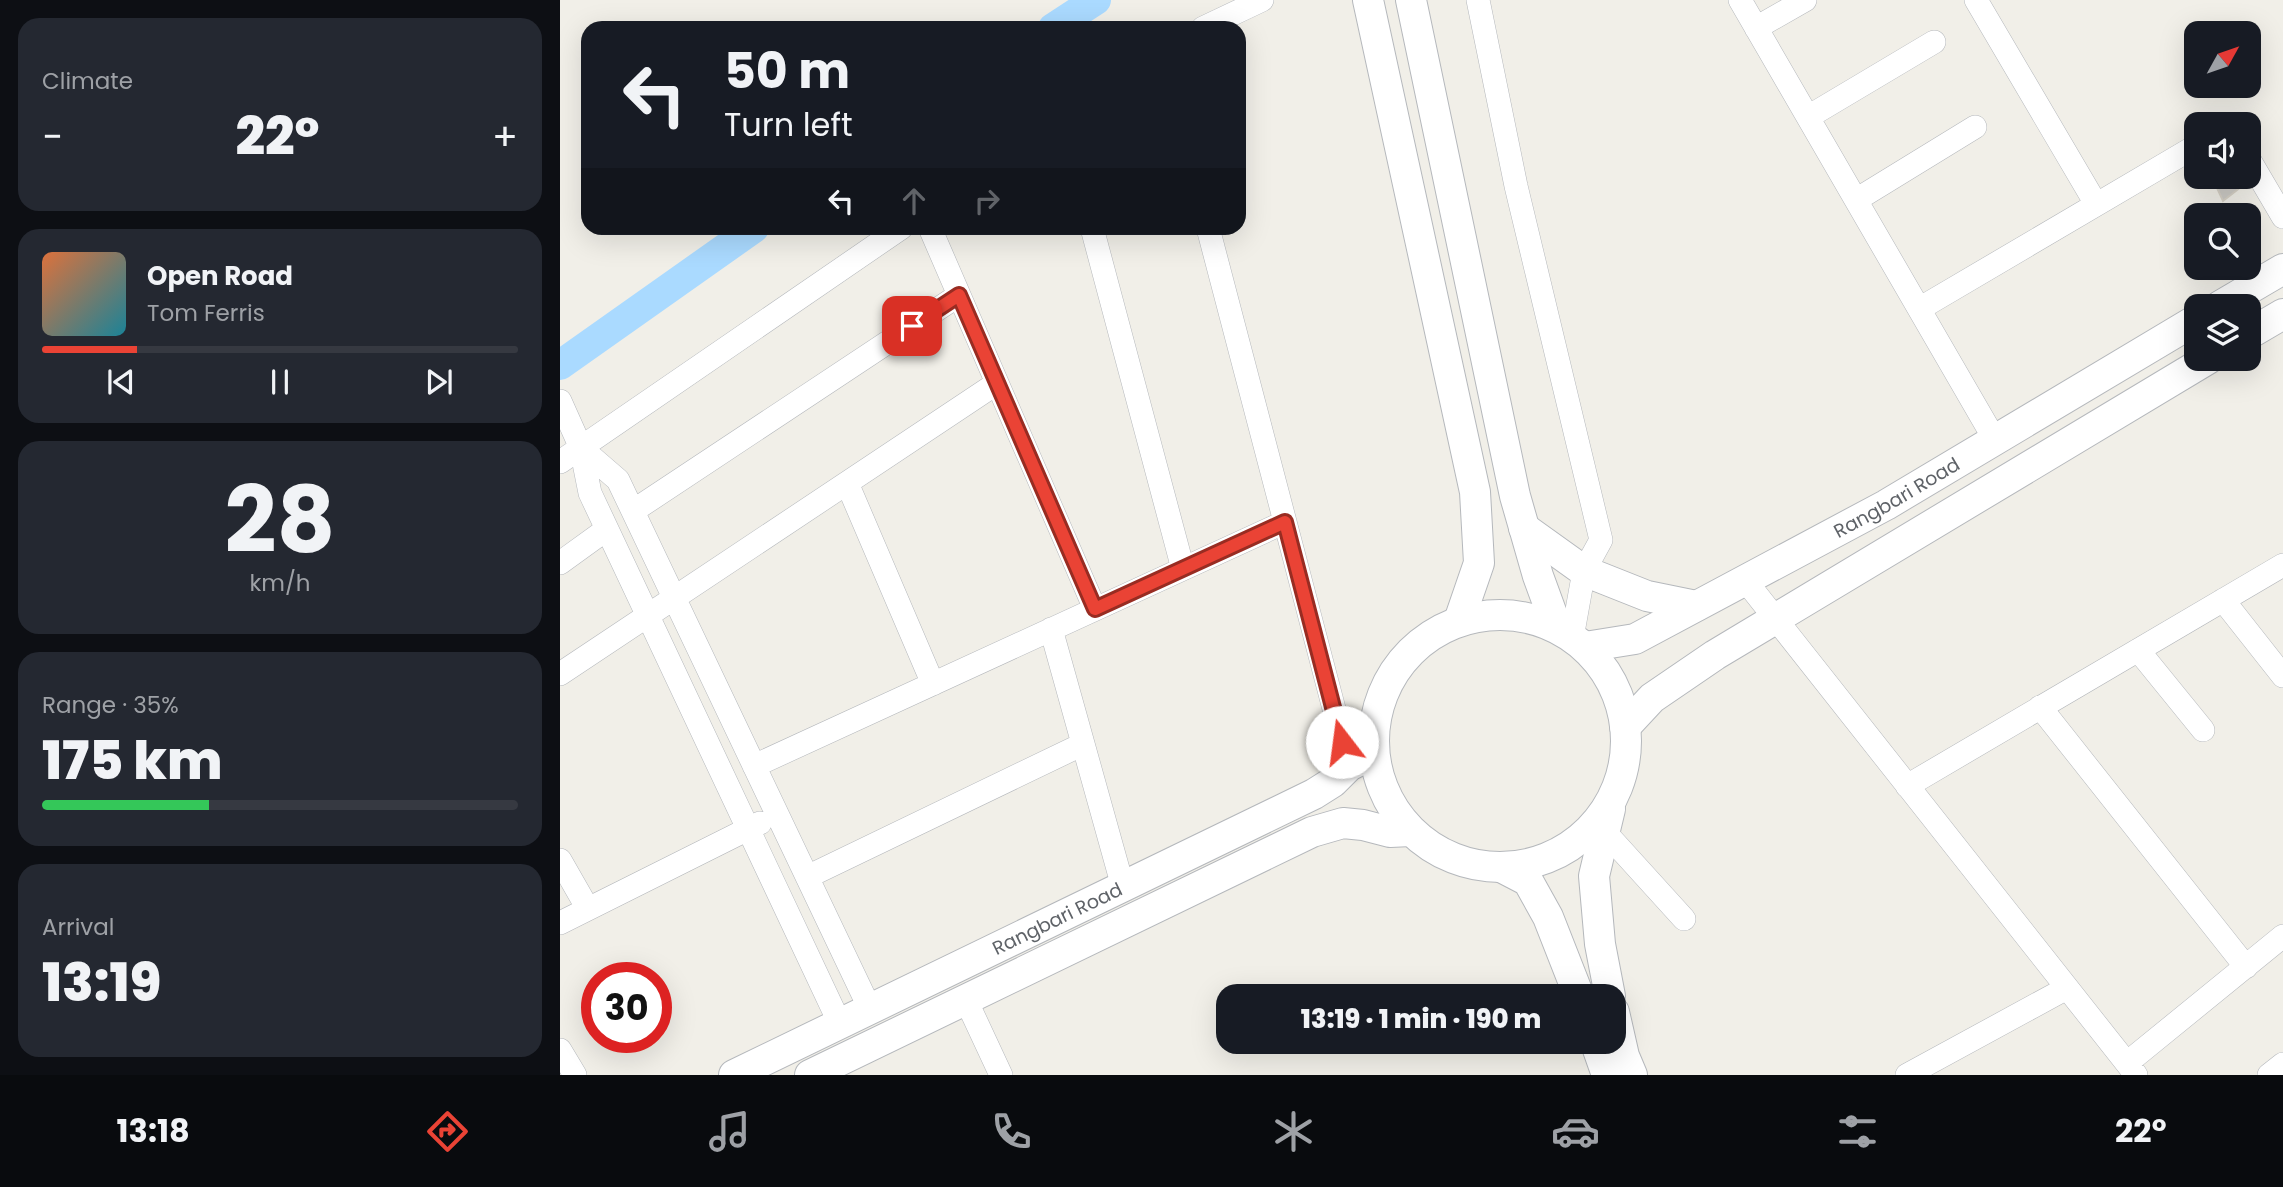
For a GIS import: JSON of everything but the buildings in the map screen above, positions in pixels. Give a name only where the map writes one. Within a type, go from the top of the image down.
[{"type":"street","points":[[1218,21],[1262,0]]},
{"type":"street","points":[[1368,0],[1475,492],[1479,563],[1459,621]]},
{"type":"street","points":[[1411,0],[1515,496],[1538,576],[1571,638],[1607,673],[1622,704],[1627,737],[1624,771],[1612,802],[1594,876],[1608,984]]},
{"type":"street","points":[[1478,0],[1516,186],[1601,540],[1584,572],[1571,638]]},
{"type":"street","points":[[1740,0],[1995,440]]},
{"type":"street","points":[[1756,29],[1805,0]]},
{"type":"street","points":[[1976,0],[2096,204]]},
{"type":"street","points":[[1808,117],[1934,42]]},
{"type":"street","points":[[1856,200],[1975,127]]},
{"type":"street","points":[[1919,309],[2184,153]]},
{"type":"street","points":[[2261,179],[2283,217]]},
{"type":"street","points":[[560,462],[891,235]]},
{"type":"street","points":[[933,235],[1095,609]]},
{"type":"street","points":[[1095,235],[1183,569]]},
{"type":"street","points":[[1210,235],[1285,522],[1361,760],[1380,782],[1392,808],[1411,831],[1438,852],[1469,864],[1503,868],[1536,863],[1567,850],[1592,829],[1612,802]]},
{"type":"street","points":[[2240,294],[2283,268]]},
{"type":"street","points":[[633,511],[959,295]]},
{"type":"street","points":[[2261,327],[2283,314]]},
{"type":"street","name":"Rangbari Road","points":[[1571,638],[1634,639],[1886,505],[2184,327]]},
{"type":"street","name":"Rangbari Road","points":[[1625,727],[1652,698],[1715,655],[2188,371]]},
{"type":"street","points":[[560,674],[997,383]]},
{"type":"street","points":[[565,411],[581,448],[590,493],[840,1024]]},
{"type":"street","points":[[581,448],[618,480],[870,1009]]},
{"type":"street","points":[[847,483],[933,684]]},
{"type":"street","points":[[754,766],[1285,522]]},
{"type":"street","points":[[1524,528],[1584,572],[1647,596],[1696,606]]},
{"type":"street","points":[[560,563],[607,529]]},
{"type":"street","points":[[1907,786],[2283,565]]},
{"type":"street","points":[[1745,580],[2131,1069],[2283,936]]},
{"type":"street","points":[[2223,600],[2283,676]]},
{"type":"street","points":[[1361,760],[1385,687],[1403,659],[1428,636],[1459,621],[1492,615],[1525,617],[1571,638]]},
{"type":"street","points":[[1051,629],[1123,887]]},
{"type":"street","points":[[2138,650],[2203,730]]},
{"type":"street","points":[[2040,707],[2246,967]]},
{"type":"street","points":[[807,877],[1083,744]]},
{"type":"street","name":"Rangbari Road","points":[[734,1075],[1314,794],[1361,760]]},
{"type":"street","points":[[560,923],[777,814]]},
{"type":"street","name":"Rangbari Road","points":[[810,1075],[1312,832],[1343,823],[1390,832],[1411,831]]},
{"type":"street","points":[[1605,832],[1684,919]]},
{"type":"street","points":[[560,860],[588,909]]},
{"type":"street","points":[[1503,868],[1528,881],[1548,918],[1573,984]]},
{"type":"street","points":[[1907,1075],[2067,988]]},
{"type":"street","points":[[967,1000],[1001,1075]]},
{"type":"street","points":[[560,1049],[575,1075]]},
{"type":"street","points":[[1600,1054],[1607,1075]]},
{"type":"street","points":[[1624,1054],[1632,1075]]},
{"type":"street","points":[[2270,1075],[2283,1064]]},
{"type":"waterway","points":[[1064,21],[1096,0]]},
{"type":"waterway","points":[[560,365],[744,235]]},
{"type":"route","points":[[912,326],[959,295],[1095,609],[1285,522],[1342,742]]}]
